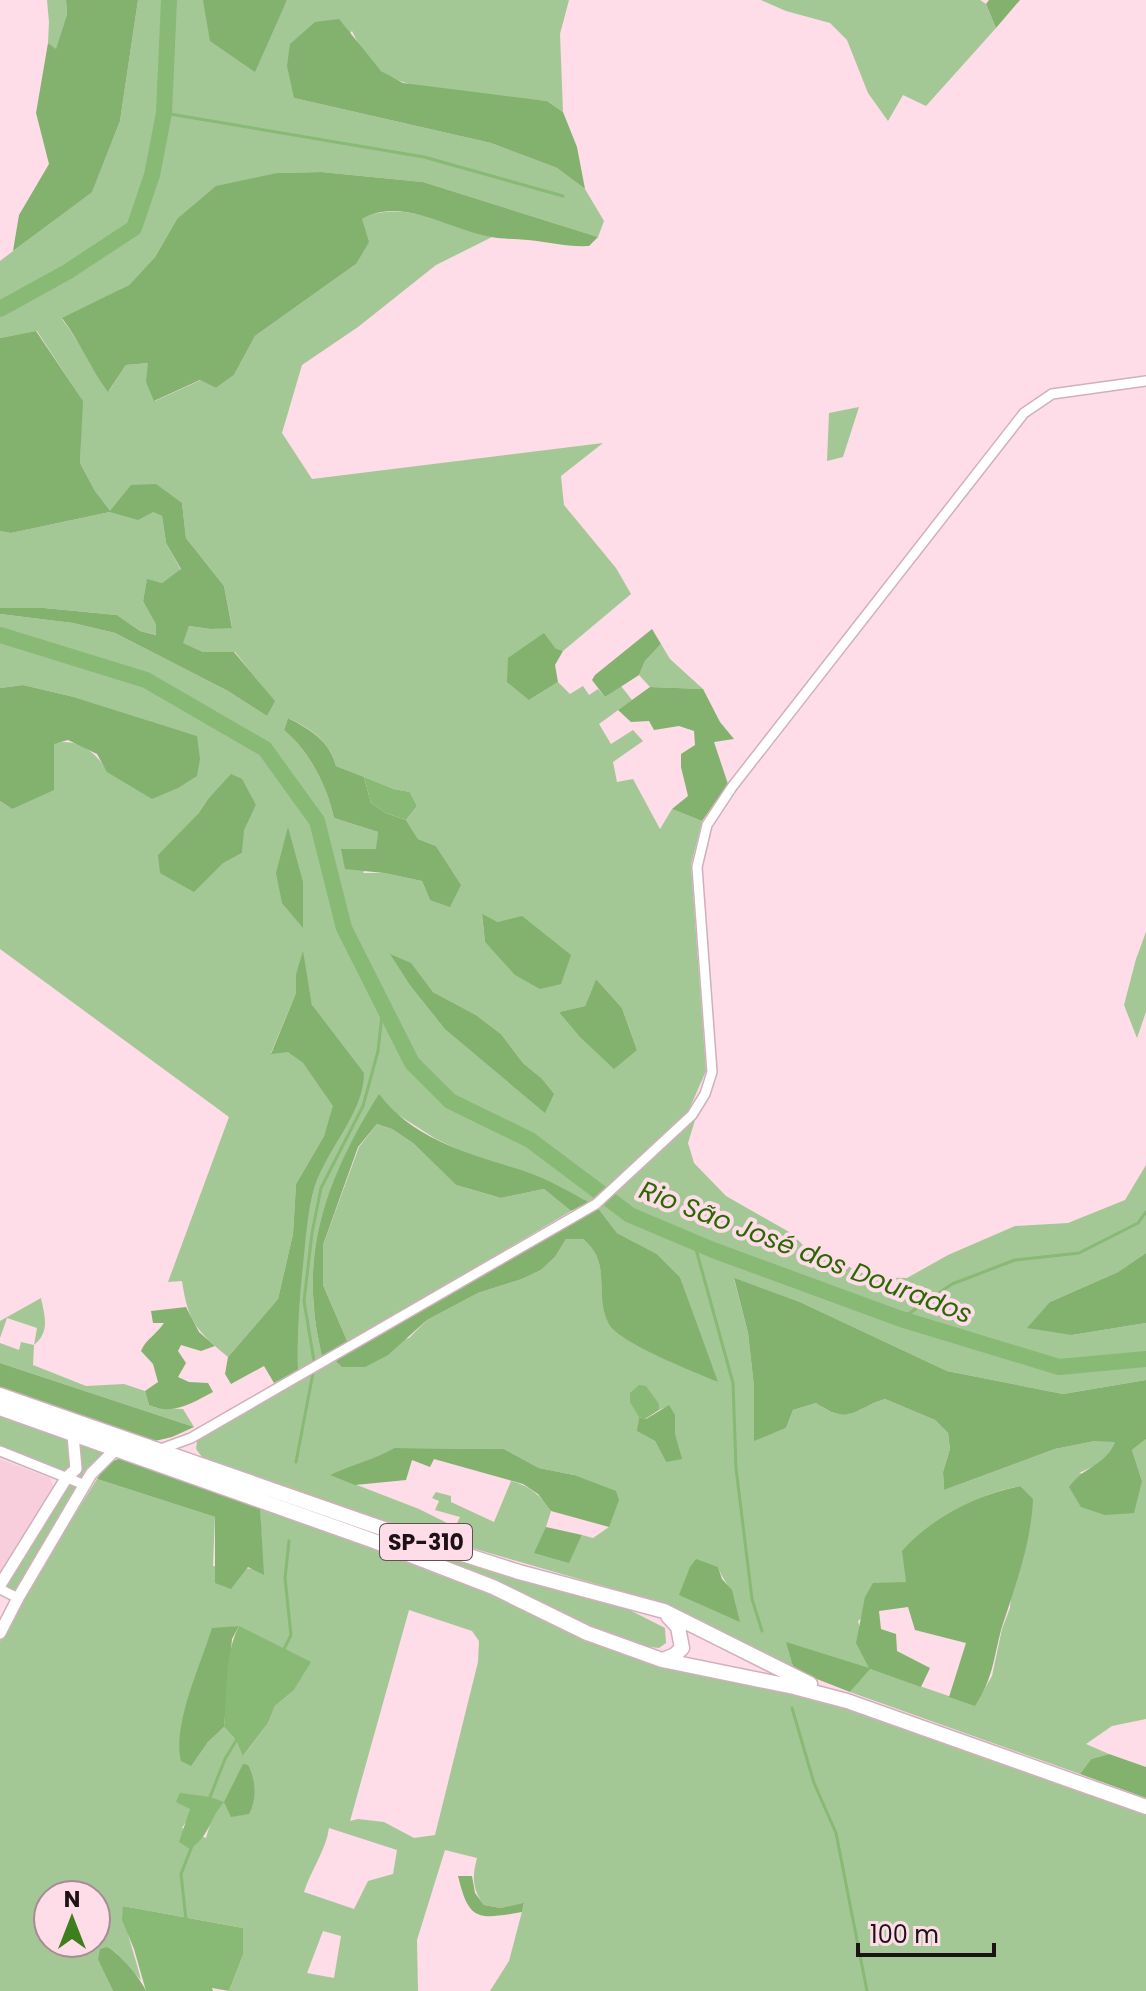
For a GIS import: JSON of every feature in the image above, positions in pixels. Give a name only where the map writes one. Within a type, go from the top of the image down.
[{"type":"main road","name":"SP-310","points":[[0,1395],[390,1531],[519,1572],[664,1611],[847,1701]]},
{"type":"main road","name":"SP-310","points":[[0,1408],[374,1541],[493,1587],[587,1633],[662,1660],[847,1701],[1146,1807]]},
{"type":"main road","points":[[662,1660],[675,1655],[682,1648],[678,1627],[664,1611]]},
{"type":"street","points":[[161,1449],[191,1438],[596,1204],[692,1115],[705,1094],[712,1072],[697,867],[707,825],[1024,413],[1052,394],[1146,381]]},
{"type":"street","points":[[18,1598],[0,1587],[67,1477],[76,1469],[73,1435]]},
{"type":"street","points":[[191,1438],[191,1452],[198,1462]]},
{"type":"street","points":[[0,1633],[85,1485],[116,1449]]},
{"type":"street","points":[[0,1451],[85,1485]]},
{"type":"shaded area","points":[[47,0],[66,0],[67,14],[56,50],[48,43]]},
{"type":"shaded area","points":[[66,0],[138,0],[120,121],[92,192],[13,251],[19,215],[49,164],[36,113],[48,43],[56,49],[67,14]]},
{"type":"shaded area","points":[[138,0],[203,0],[273,28],[287,0],[569,0],[560,34],[563,112],[547,101],[437,90],[396,79],[372,63],[352,31],[294,98],[491,143],[557,168],[585,189],[604,221],[598,237],[423,182],[321,172],[277,173],[177,219],[155,257],[129,285],[62,319],[109,391],[126,365],[148,363],[155,401],[201,380],[216,388],[234,375],[255,336],[356,264],[361,219],[376,213],[409,213],[492,237],[436,265],[358,327],[302,365],[282,433],[312,479],[603,443],[561,476],[564,505],[616,568],[631,594],[563,651],[555,648],[529,700],[558,682],[570,694],[583,686],[589,695],[598,689],[605,697],[621,686],[632,700],[599,724],[611,744],[633,730],[643,741],[613,762],[617,782],[633,779],[660,829],[672,809],[702,821],[691,865],[706,1071],[688,1112],[589,1202],[529,1173],[480,1160],[436,1139],[392,1111],[379,1095],[338,1170],[320,1223],[313,1280],[322,1357],[298,1370],[300,1277],[305,1230],[322,1166],[354,1109],[312,1005],[303,956],[296,974],[296,993],[271,1053],[288,1051],[303,1063],[334,1106],[324,1136],[296,1184],[293,1234],[278,1299],[228,1357],[196,1325],[187,1307],[182,1281],[168,1282],[229,1117],[0,949],[0,801],[12,809],[54,776],[54,743],[79,744],[98,758],[108,772],[196,736],[74,697],[23,685],[0,688],[0,614],[73,623],[115,633],[228,691],[267,716],[274,701],[235,652],[203,652],[182,643],[189,626],[210,629],[232,627],[224,586],[186,538],[182,503],[153,512],[162,516],[166,543],[181,570],[162,583],[147,580],[143,601],[157,624],[157,635],[140,631],[117,615],[44,608],[0,608],[0,531],[11,533],[110,512],[80,463],[82,400],[37,331],[0,338],[0,261],[92,191],[120,121]],"holes":[[[288,718],[318,736],[329,749],[336,766],[394,789],[410,792],[417,806],[406,820],[418,839],[436,846],[460,884],[430,900],[422,881],[384,873],[363,873],[377,849],[378,832],[334,818],[316,770],[284,730]],[[225,783],[256,805],[243,830],[242,853],[222,864],[198,814]],[[482,915],[498,922],[501,958],[485,942]],[[411,964],[433,992],[476,1015],[501,1034],[523,1063],[541,1078],[410,985]],[[596,979],[622,1008],[637,1050],[559,1012],[585,1006]]]},
{"type":"shaded area","points":[[203,0],[287,0],[255,72],[210,41]]},
{"type":"shaded area","points":[[761,0],[980,0],[986,4],[996,28],[926,106],[903,95],[888,121],[868,93],[847,40],[830,23],[786,11]]},
{"type":"shaded area","points":[[989,0],[1020,0],[996,28],[986,4]]},
{"type":"shaded area","points":[[339,19],[381,71],[403,83],[547,101],[563,112],[577,147],[585,189],[557,168],[491,143],[294,98],[287,66],[290,44],[315,22]]},
{"type":"shaded area","points":[[321,172],[423,182],[598,237],[589,246],[500,238],[410,213],[378,213],[362,219],[369,242],[356,264],[255,336],[234,375],[216,388],[200,380],[154,401],[146,382],[148,363],[126,365],[108,392],[62,318],[129,285],[155,257],[177,219],[216,186],[277,173]]},
{"type":"shaded area","points":[[36,331],[83,401],[80,463],[110,511],[131,485],[156,484],[182,503],[186,538],[224,586],[232,628],[189,626],[183,643],[203,652],[234,652],[275,701],[267,716],[228,691],[115,633],[73,623],[0,614],[0,608],[44,608],[117,615],[140,631],[156,635],[156,624],[143,601],[147,579],[162,583],[181,569],[166,543],[162,516],[153,512],[138,520],[110,512],[11,533],[0,531],[0,338]]},
{"type":"shaded area","points":[[859,407],[843,457],[827,461],[829,413]]},
{"type":"shaded area","points":[[652,629],[661,644],[645,661],[639,675],[605,697],[592,680],[595,675]]},
{"type":"shaded area","points":[[544,633],[555,648],[563,651],[555,665],[558,682],[529,700],[507,682],[508,658]]},
{"type":"shaded area","points":[[661,644],[670,659],[703,689],[650,687],[639,675],[645,661]]},
{"type":"shaded area","points":[[23,685],[74,697],[197,736],[200,759],[197,776],[152,799],[107,772],[97,754],[68,740],[54,744],[54,790],[12,809],[0,801],[0,688]]},
{"type":"shaded area","points":[[650,687],[703,689],[720,722],[734,739],[714,742],[728,784],[702,821],[672,809],[688,796],[681,754],[695,745],[694,731],[679,726],[654,730],[649,721],[631,722],[618,710]]},
{"type":"shaded area","points":[[288,718],[324,743],[336,766],[364,777],[371,803],[386,813],[406,820],[418,839],[436,846],[461,885],[450,907],[430,900],[422,881],[345,869],[341,849],[376,849],[378,832],[334,818],[316,770],[284,730]]},
{"type":"shaded area","points":[[231,774],[242,779],[256,805],[244,830],[242,853],[222,864],[194,892],[160,873],[158,855]]},
{"type":"shaded area","points":[[364,777],[410,792],[417,806],[406,820],[386,813],[371,803]]},
{"type":"shaded area","points":[[288,827],[303,882],[303,928],[282,903],[276,873]]},
{"type":"shaded area","points":[[482,914],[498,922],[522,916],[571,955],[561,984],[540,989],[515,975],[485,942]]},
{"type":"shaded area","points":[[1146,932],[1146,1012],[1137,1038],[1124,1005]]},
{"type":"shaded area","points":[[303,951],[312,1005],[364,1073],[362,1088],[352,1116],[321,1172],[312,1196],[300,1292],[298,1370],[274,1383],[264,1366],[231,1384],[225,1374],[228,1357],[278,1299],[293,1234],[296,1184],[324,1136],[333,1106],[303,1063],[288,1052],[271,1054],[296,993],[296,974]]},
{"type":"shaded area","points":[[390,954],[411,963],[433,992],[476,1015],[501,1034],[523,1063],[554,1094],[545,1113],[445,1029]]},
{"type":"shaded area","points":[[596,979],[622,1008],[637,1050],[614,1069],[559,1012],[585,1006]]},
{"type":"shaded area","points":[[379,1094],[409,1124],[427,1135],[535,1175],[589,1202],[571,1211],[544,1189],[501,1198],[456,1185],[413,1143],[392,1129],[377,1124],[358,1147],[323,1245],[323,1285],[348,1343],[322,1357],[313,1279],[320,1223],[338,1169]]},
{"type":"shaded area","points":[[696,1117],[688,1143],[694,1163],[726,1196],[791,1233],[804,1246],[871,1277],[907,1278],[948,1255],[1015,1226],[1068,1223],[1125,1200],[1146,1165],[1146,1253],[1118,1272],[1050,1302],[1072,1335],[1146,1323],[1146,1380],[1063,1394],[947,1371],[800,1302],[734,1279],[748,1333],[754,1387],[754,1440],[786,1428],[793,1410],[816,1403],[826,1410],[843,1414],[885,1399],[935,1420],[948,1433],[950,1449],[943,1472],[944,1490],[1055,1449],[1095,1441],[1116,1441],[1103,1462],[1079,1473],[1142,1481],[1132,1450],[1146,1439],[1146,1719],[1112,1726],[1086,1744],[1109,1754],[1091,1759],[1080,1774],[850,1692],[869,1669],[787,1643],[794,1670],[662,1603],[389,1524],[202,1457],[196,1449],[197,1441],[335,1360],[409,1338],[427,1320],[478,1293],[541,1270],[555,1257],[566,1239],[583,1239],[594,1251],[600,1265],[602,1298],[717,1382],[680,1277],[657,1254],[617,1233],[598,1208]],"holes":[[[658,1404],[659,1410],[669,1406],[674,1426],[666,1462],[655,1441],[638,1431],[639,1417]],[[394,1448],[504,1449],[539,1468],[574,1475],[609,1527],[593,1538],[582,1535],[569,1562],[546,1527],[551,1511],[534,1492],[518,1483],[511,1481],[494,1522],[451,1502],[451,1496],[436,1492],[432,1498],[439,1501],[435,1510],[460,1517],[455,1527],[419,1509],[331,1475]],[[1020,1486],[1010,1608],[992,1676],[975,1705],[870,1669],[858,1621],[906,1582],[905,1564],[943,1524],[968,1505]],[[690,1567],[718,1567],[734,1601]]]},
{"type":"shaded area","points":[[377,1124],[392,1129],[413,1143],[456,1185],[501,1198],[544,1189],[571,1211],[348,1343],[323,1285],[323,1245],[359,1147]]},
{"type":"shaded area","points":[[598,1208],[617,1233],[657,1254],[680,1277],[718,1382],[659,1356],[616,1332],[605,1313],[597,1258],[583,1239],[566,1239],[555,1257],[541,1270],[478,1293],[427,1320],[388,1355],[365,1367],[342,1367],[335,1360]]},
{"type":"shaded area","points":[[1146,1253],[1146,1323],[1072,1335],[1027,1328],[1050,1302],[1118,1272]]},
{"type":"shaded area","points":[[734,1278],[800,1302],[947,1371],[1063,1394],[1146,1380],[1146,1439],[1132,1450],[1142,1481],[1134,1513],[1105,1515],[1081,1507],[1069,1487],[1105,1457],[1115,1442],[1095,1441],[1055,1449],[944,1490],[943,1472],[950,1449],[948,1433],[935,1420],[885,1399],[844,1414],[827,1410],[816,1403],[793,1410],[786,1428],[754,1441],[754,1387],[748,1333]]},
{"type":"shaded area","points":[[41,1298],[44,1329],[34,1345],[37,1328],[7,1318],[0,1338],[0,1321]]},
{"type":"shaded area","points":[[186,1307],[199,1332],[215,1346],[201,1351],[181,1345],[178,1351],[186,1363],[178,1377],[189,1382],[208,1383],[213,1392],[182,1407],[158,1408],[149,1405],[145,1391],[158,1382],[153,1364],[141,1351],[164,1323],[153,1323],[151,1311]]},
{"type":"shaded area","points":[[21,1342],[34,1345],[33,1365],[86,1386],[124,1384],[145,1391],[149,1405],[183,1409],[194,1427],[0,1363],[0,1343],[19,1350]]},
{"type":"shaded area","points":[[0,1363],[194,1427],[155,1441],[0,1389]]},
{"type":"shaded area","points":[[639,1385],[646,1386],[659,1404],[659,1410],[645,1419],[639,1417],[630,1402],[630,1393]]},
{"type":"shaded area","points":[[15,1404],[614,1602],[665,1628],[666,1643],[659,1648],[634,1645]]},
{"type":"shaded area","points":[[669,1405],[675,1415],[675,1434],[682,1459],[666,1462],[655,1441],[637,1431],[639,1417],[646,1419]]},
{"type":"shaded area","points":[[0,1414],[70,1440],[73,1470],[66,1474],[0,1447]]},
{"type":"shaded area","points":[[76,1441],[109,1452],[85,1482],[71,1477]]},
{"type":"shaded area","points":[[394,1448],[504,1449],[539,1468],[574,1475],[616,1491],[619,1500],[609,1527],[551,1511],[538,1494],[523,1484],[434,1459],[430,1467],[412,1460],[406,1480],[355,1485],[330,1475]]},
{"type":"shaded area","points":[[124,1458],[260,1505],[264,1575],[248,1567],[231,1589],[215,1583],[215,1517],[97,1479],[111,1462]]},
{"type":"shaded area","points":[[0,1459],[50,1478],[53,1486],[3,1577],[0,1577]]},
{"type":"shaded area","points":[[97,1479],[215,1517],[213,1566],[255,1569],[263,1574],[260,1505],[489,1593],[583,1640],[661,1665],[744,1680],[847,1708],[1146,1814],[1146,1991],[490,1991],[509,1961],[524,1904],[501,1908],[484,1905],[474,1883],[477,1858],[445,1850],[417,1940],[418,1991],[229,1991],[243,1955],[243,1928],[123,1906],[141,1980],[112,1950],[112,1879],[32,1879],[32,1959],[99,1959],[113,1991],[0,1991],[0,1641],[22,1599]],"holes":[[[409,1610],[472,1631],[479,1641],[478,1662],[435,1835],[414,1838],[384,1822],[350,1821]],[[239,1626],[293,1691],[275,1706],[268,1723],[244,1755],[224,1727],[207,1743],[224,1628]],[[190,1808],[213,1814],[206,1838],[182,1828],[189,1817]],[[329,1828],[397,1850],[393,1874],[368,1881],[354,1909],[304,1892]],[[323,1931],[341,1936],[334,1978],[307,1973]]]},
{"type":"shaded area","points":[[67,1482],[79,1486],[15,1595],[2,1585]]},
{"type":"shaded area","points":[[1020,1486],[1033,1499],[1029,1533],[992,1669],[975,1706],[949,1697],[966,1643],[915,1630],[908,1607],[879,1611],[881,1629],[896,1634],[897,1651],[930,1668],[921,1687],[870,1669],[850,1692],[794,1670],[786,1642],[869,1668],[856,1643],[865,1597],[873,1583],[906,1582],[902,1551],[927,1528],[972,1501]]},
{"type":"shaded area","points":[[546,1527],[582,1535],[569,1563],[534,1553]]},
{"type":"shaded area","points":[[696,1559],[718,1567],[722,1579],[732,1590],[740,1622],[679,1595]]},
{"type":"shaded area","points":[[239,1626],[232,1639],[224,1727],[207,1743],[191,1766],[181,1761],[179,1746],[180,1730],[195,1676],[212,1628]]},
{"type":"shaded area","points":[[239,1626],[311,1662],[293,1691],[275,1706],[268,1723],[243,1756],[236,1740],[224,1727],[228,1662]]},
{"type":"shaded area","points":[[1109,1754],[1146,1767],[1146,1798],[1080,1774],[1091,1759]]},
{"type":"shaded area","points":[[243,1764],[248,1765],[253,1777],[253,1803],[249,1814],[231,1817],[224,1802]]},
{"type":"shaded area","points":[[180,1793],[224,1802],[202,1838],[190,1849],[179,1842],[190,1809],[176,1802]]},
{"type":"shaded area","points":[[458,1876],[472,1876],[475,1893],[484,1905],[501,1908],[524,1903],[522,1912],[495,1916],[477,1914],[466,1902]]},
{"type":"shaded area","points":[[123,1906],[243,1928],[243,1955],[229,1991],[212,1988],[213,1991],[146,1991],[122,1920]]},
{"type":"shaded area","points":[[112,1950],[129,1966],[146,1991],[113,1991],[98,1960],[112,1959]]},
{"type":"waterway","points":[[0,309],[67,272],[134,228],[152,175],[164,113],[169,0]]},
{"type":"waterway","points":[[164,113],[424,157],[563,196]]},
{"type":"waterway","name":"Rio São José dos Dourados","points":[[0,635],[146,680],[265,749],[317,821],[344,928],[412,1063],[450,1101],[530,1140],[630,1215],[713,1250],[901,1319],[1059,1367],[1146,1359]]},
{"type":"waterway","points":[[314,1361],[304,1301],[312,1233],[321,1188],[363,1106],[378,1051],[383,1006]]},
{"type":"waterway","points":[[901,1319],[952,1284],[1015,1260],[1079,1253],[1138,1223],[1146,1212]]},
{"type":"waterway","points":[[694,1242],[733,1383],[736,1468],[752,1599],[762,1631]]},
{"type":"waterway","points":[[296,1462],[313,1373]]},
{"type":"waterway","points":[[283,1651],[291,1635],[285,1578],[289,1541]]},
{"type":"waterway","points":[[792,1708],[814,1783],[836,1833],[867,1991]]},
{"type":"waterway","points":[[210,1797],[225,1759],[237,1739]]},
{"type":"waterway","points":[[186,1920],[181,1874],[192,1846]]}]
